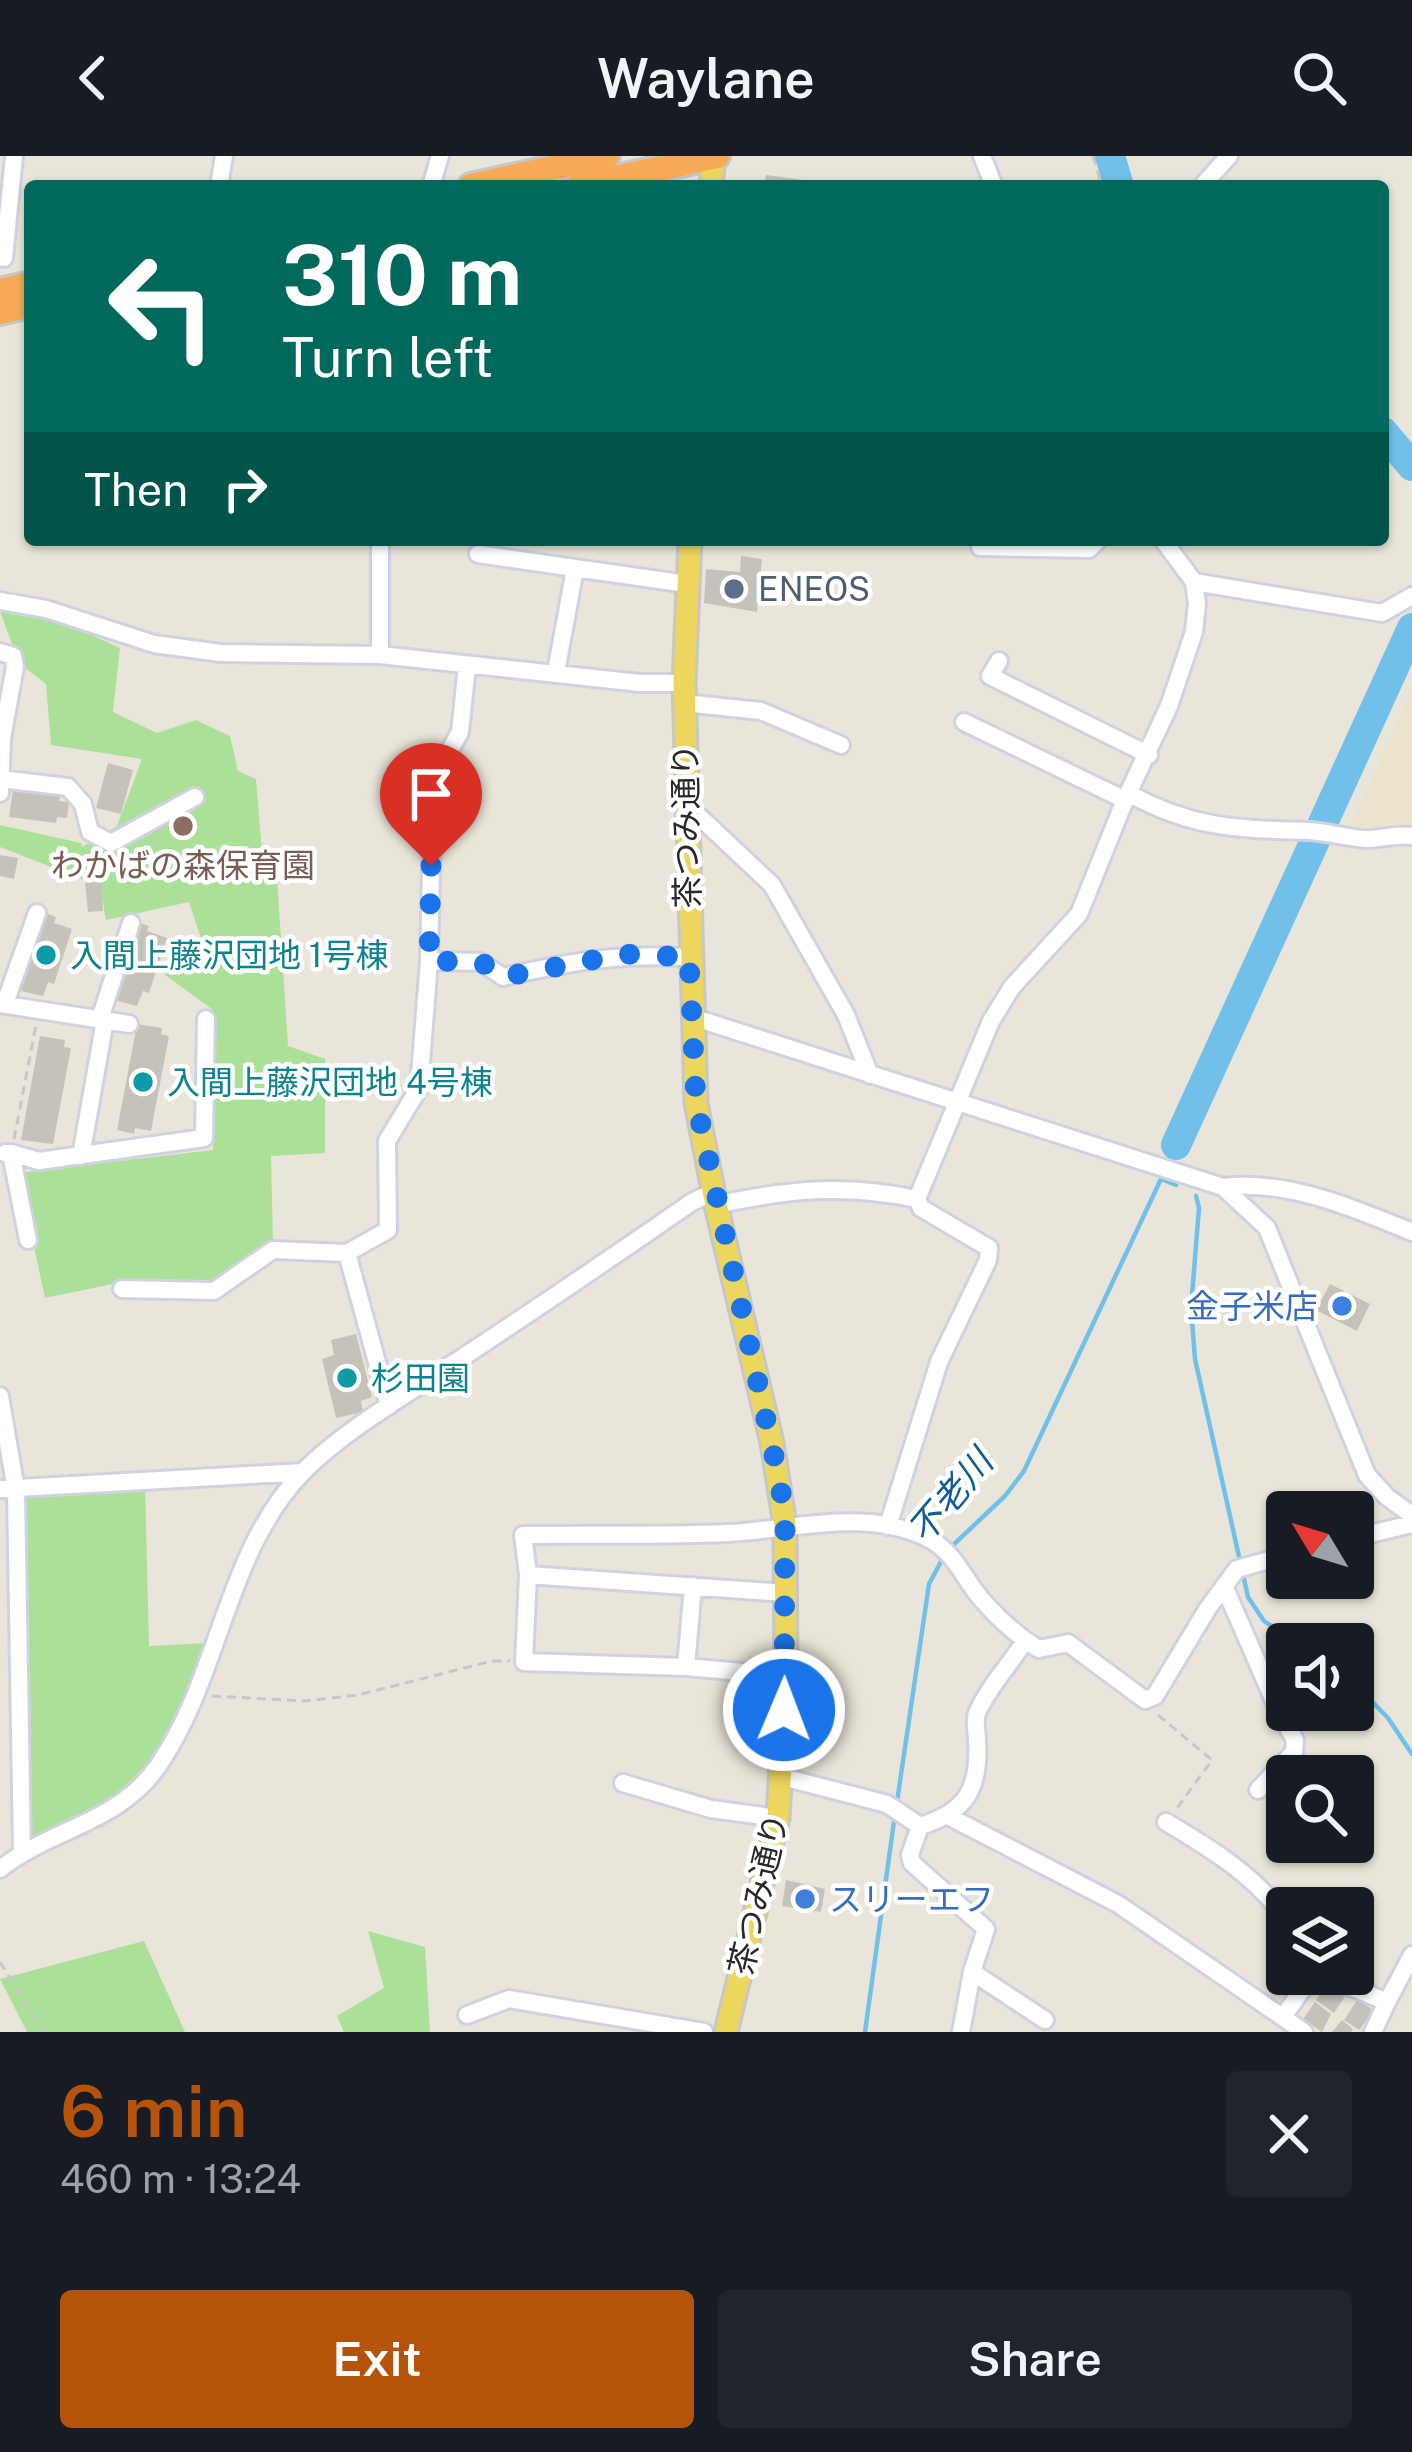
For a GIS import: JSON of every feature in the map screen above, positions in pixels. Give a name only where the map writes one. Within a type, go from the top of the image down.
[{"type":"highway","points":[[487,180],[526,165],[607,156]]},
{"type":"highway","points":[[606,180],[715,156]]},
{"type":"main road","name":"茶つみ通り","points":[[690,546],[684,693],[696,1102],[772,1443],[785,1525],[783,1777],[778,1818],[726,2032]]},
{"type":"street","points":[[4,258],[4,211],[14,156]]},
{"type":"street","points":[[1207,180],[1229,156]]},
{"type":"street","points":[[380,546],[380,655]]},
{"type":"street","points":[[980,547],[1092,546]]},
{"type":"street","points":[[917,1199],[955,1100],[1000,1004],[1078,914],[1126,796],[1149,755],[1194,632],[1194,582],[1167,546]]},
{"type":"street","points":[[478,554],[687,584]]},
{"type":"street","points":[[556,673],[575,569]]},
{"type":"street","points":[[1194,582],[1382,614],[1411,596]]},
{"type":"street","points":[[2,608],[46,609],[154,644],[190,649],[380,655],[556,673],[684,693],[761,711],[841,745]]},
{"type":"street","points":[[0,652],[13,656],[15,667],[2,738],[0,793]]},
{"type":"street","points":[[999,661],[990,676],[1149,755]]},
{"type":"street","points":[[122,1289],[214,1291],[273,1250],[347,1252],[388,1230],[387,1141],[419,1088],[429,961],[434,780],[460,732],[467,665]]},
{"type":"street","points":[[964,722],[1162,812],[1218,828],[1248,826],[1369,839],[1412,836]]},
{"type":"street","points":[[0,779],[68,788],[82,804],[90,832],[111,843],[195,797]]},
{"type":"street","points":[[686,804],[772,885],[846,1015],[870,1075]]},
{"type":"street","points":[[37,913],[3,1003],[129,1024]]},
{"type":"street","points":[[81,1156],[102,1019],[131,923]]},
{"type":"street","points":[[429,961],[481,962],[503,977],[623,954],[689,957]]},
{"type":"street","points":[[692,1017],[1223,1187],[1257,1183],[1412,1232]]},
{"type":"street","points":[[28,1240],[6,1153],[39,1161],[205,1138],[206,1019]]},
{"type":"street","points":[[1223,1187],[1267,1228],[1367,1475],[1412,1520]]},
{"type":"street","points":[[0,1869],[22,1851],[124,1803],[156,1769],[195,1695],[245,1565],[273,1512],[303,1472],[389,1406],[692,1202],[865,1188],[917,1199],[922,1208],[986,1243],[990,1254],[939,1362],[888,1526]]},
{"type":"street","points":[[347,1252],[389,1406]]},
{"type":"street","points":[[0,1396],[22,1851]]},
{"type":"street","points":[[8,1490],[303,1472]]},
{"type":"street","points":[[1374,1532],[1412,1520]]},
{"type":"street","points":[[786,1676],[686,1667],[524,1662],[528,1575],[523,1535],[888,1526],[932,1540],[982,1600],[1025,1641],[1040,1649],[1068,1643],[1134,1696],[1149,1699],[1224,1586],[1243,1568],[1266,1561]]},
{"type":"street","points":[[528,1575],[785,1593]]},
{"type":"street","points":[[686,1667],[693,1586]]},
{"type":"street","points":[[1224,1586],[1295,1740],[1294,1752],[1258,1790]]},
{"type":"street","points":[[920,1826],[963,1805],[978,1760],[975,1717],[1025,1641]]},
{"type":"street","points":[[783,1777],[894,1808],[920,1826]]},
{"type":"street","points":[[623,1783],[711,1809],[778,1818]]},
{"type":"street","points":[[948,1816],[1118,1904],[1304,2032]]},
{"type":"street","points":[[1166,1822],[1216,1852],[1266,1896]]},
{"type":"street","points":[[920,1826],[910,1855],[912,1863],[986,1929],[972,1972],[962,2032]]},
{"type":"street","points":[[1373,2032],[1412,1955]]},
{"type":"street","points":[[972,1972],[1045,2020]]},
{"type":"street","points":[[1283,2018],[1300,1995]]},
{"type":"street","points":[[1369,1995],[1387,2002]]},
{"type":"street","points":[[467,2015],[508,1999],[704,2032]]},
{"type":"path","points":[[6,1153],[40,1008]]},
{"type":"path","points":[[195,1695],[305,1701],[358,1695],[492,1661],[524,1662]]},
{"type":"path","points":[[1149,1699],[1151,1710],[1212,1760],[1166,1822]]},
{"type":"path","points":[[0,1962],[44,2032]]},
{"type":"shaded area","points":[[1412,692],[1412,827],[1394,825],[1377,832],[1349,828]]},
{"type":"green space","points":[[0,611],[56,619],[120,648],[113,712],[157,733],[196,720],[230,736],[238,771],[256,779],[262,852],[276,862],[288,1046],[325,1059],[325,1153],[271,1156],[273,1244],[215,1283],[117,1283],[45,1298],[18,1173],[213,1150],[213,1010],[164,974],[211,968],[189,902],[106,920],[100,886],[0,847],[0,825],[81,843],[82,847],[117,826],[142,759],[51,745],[46,684],[19,663]]},
{"type":"green space","points":[[5,1481],[145,1484],[149,1646],[208,1643],[171,1725],[132,1781],[93,1812],[14,1845]]},
{"type":"green space","points":[[368,1931],[425,1947],[430,2032],[344,2032],[337,2016],[384,1988]]},
{"type":"green space","points":[[144,1941],[185,2032],[27,2032],[0,1979]]},
{"type":"building","points":[[766,175],[804,180],[765,180]]},
{"type":"building","points":[[741,556],[762,559],[757,612],[704,603],[706,569],[740,572]]},
{"type":"building","points":[[108,763],[133,770],[121,814],[96,808]]},
{"type":"building","points":[[13,789],[60,796],[59,801],[69,802],[67,818],[57,817],[56,823],[9,817]]},
{"type":"building","points":[[0,855],[18,858],[14,879],[0,876]]},
{"type":"building","points":[[101,882],[103,911],[88,912],[85,883]]},
{"type":"building","name":"入間上藤沢団地 1号棟","points":[[43,912],[56,917],[54,923],[72,929],[54,984],[48,982],[43,996],[16,990]]},
{"type":"building","points":[[137,922],[167,938],[149,993],[143,991],[137,1006],[111,999]]},
{"type":"building","name":"入間上藤沢団地 4号棟","points":[[137,1024],[162,1028],[161,1034],[169,1036],[151,1131],[135,1128],[134,1134],[117,1130]]},
{"type":"building","points":[[40,1036],[65,1040],[64,1047],[71,1048],[53,1144],[21,1140]]},
{"type":"building","points":[[1330,1284],[1370,1304],[1357,1331],[1316,1310]]},
{"type":"building","name":"杉田園","points":[[356,1334],[372,1397],[361,1401],[363,1412],[336,1418],[322,1359],[334,1355],[331,1340]]},
{"type":"building","points":[[786,1880],[825,1889],[821,1912],[782,1906]]},
{"type":"building","points":[[1319,1995],[1346,1995],[1334,2013],[1316,2000]]},
{"type":"building","points":[[1358,1999],[1374,2011],[1359,2030],[1344,2020]]},
{"type":"building","points":[[1315,2002],[1331,2014],[1322,2032],[1303,2019]]},
{"type":"building","points":[[1342,2020],[1351,2032],[1332,2032]]},
{"type":"waterway","name":"不老川","points":[[1110,156],[1117,180]]},
{"type":"waterway","name":"不老川","points":[[1389,439],[1412,466]]},
{"type":"waterway","name":"不老川","points":[[1176,1145],[1412,628]]},
{"type":"waterway","name":"不老川","points":[[951,1547],[1005,1496],[1024,1471],[1161,1179],[1176,1185]]},
{"type":"waterway","points":[[1196,1196],[1191,1308],[1195,1359],[1248,1597],[1267,1623]]},
{"type":"waterway","name":"不老川","points":[[897,1802],[929,1584],[944,1556]]},
{"type":"waterway","points":[[1374,1704],[1412,1754]]},
{"type":"waterway","name":"不老川","points":[[865,2032],[895,1814]]},
{"type":"place","name":"ENEOS","points":[[734,589]]},
{"type":"place","name":"わかばの森保育園","points":[[183,826]]},
{"type":"place","name":"入間上藤沢団地 1号棟","points":[[46,955]]},
{"type":"place","name":"入間上藤沢団地 4号棟","points":[[143,1082]]},
{"type":"place","name":"金子米店","points":[[1342,1306]]},
{"type":"place","name":"杉田園","points":[[347,1378]]},
{"type":"place","name":"スリーエフ","points":[[805,1899]]},
{"type":"route","points":[[431,866],[429,961],[481,962],[503,977],[623,954],[689,957],[696,1102],[780,1483],[785,1525],[784,1710]]}]
